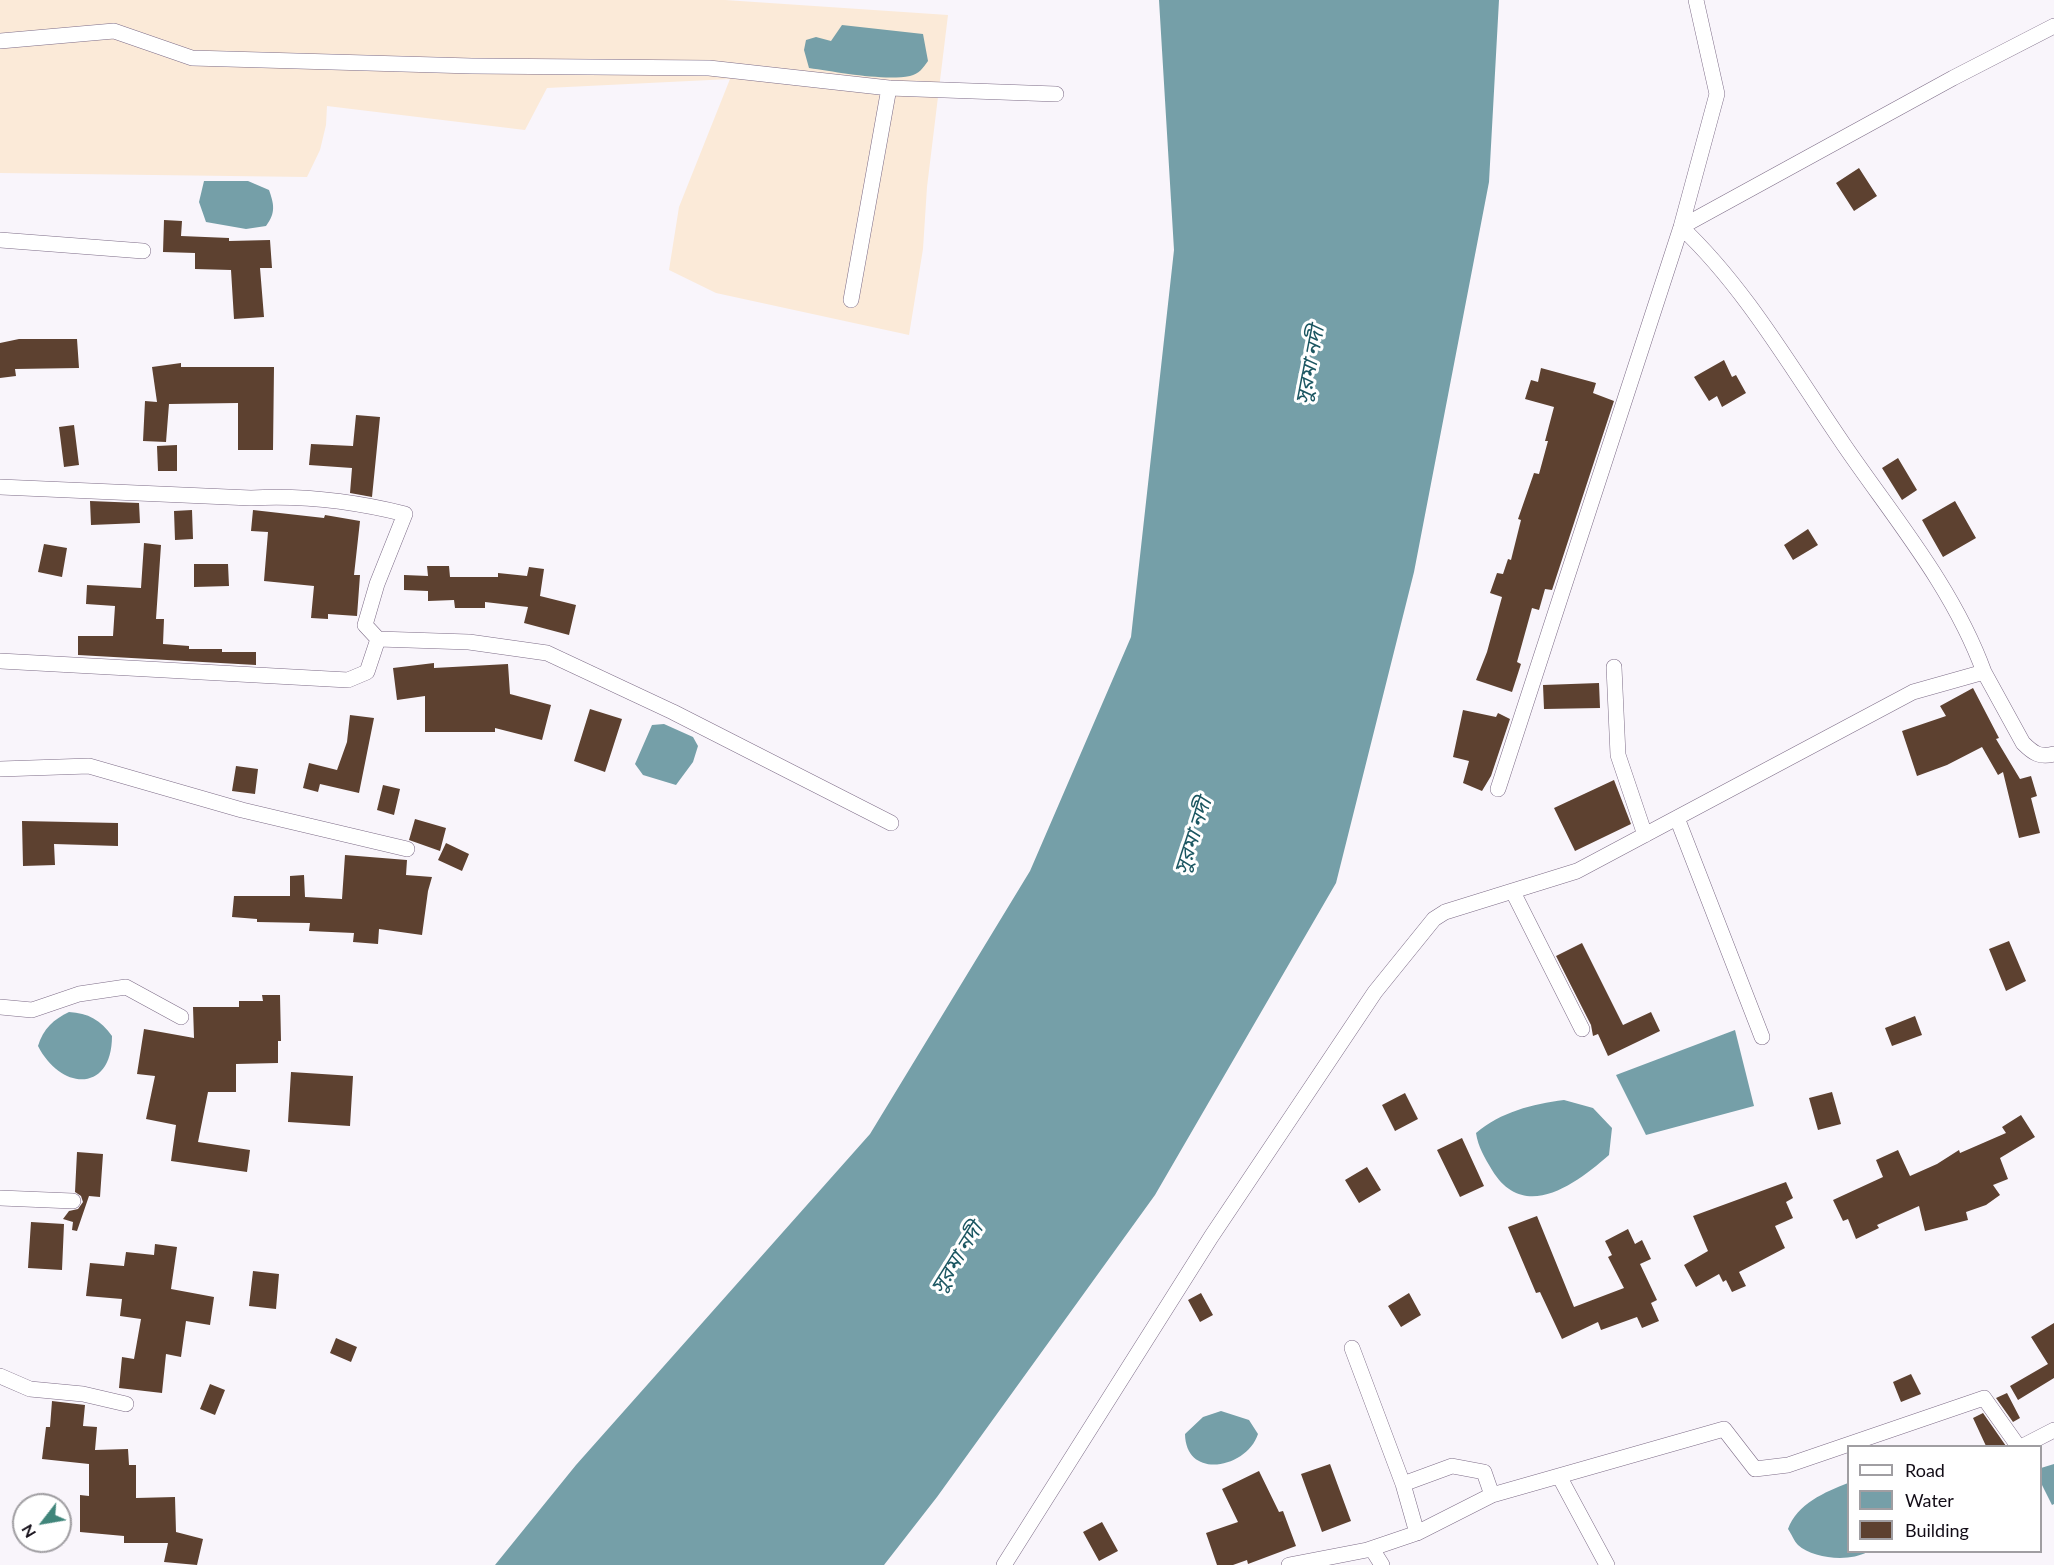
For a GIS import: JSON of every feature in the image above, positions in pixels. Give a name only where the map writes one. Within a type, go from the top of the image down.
[{"type":"street","points":[[1498,789],[1681,227],[1717,94],[1696,0]]},
{"type":"street","points":[[1681,227],[1953,78],[2054,26]]},
{"type":"street","points":[[0,41],[114,31],[192,58],[472,66],[709,68],[889,88],[1056,94]]},
{"type":"street","points":[[851,300],[889,88]]},
{"type":"street","points":[[1681,227],[1706,250],[1757,318],[1925,558],[1971,637],[1984,672],[2023,743],[2032,752],[2044,757],[2054,754]]},
{"type":"street","points":[[0,240],[143,251]]},
{"type":"street","points":[[0,487],[251,498],[290,496],[354,501],[405,514],[377,584],[365,625],[378,639],[469,642],[547,653],[673,712],[891,823]]},
{"type":"street","points":[[0,661],[348,680],[367,672],[378,639]]},
{"type":"street","points":[[1614,667],[1618,755],[1645,835]]},
{"type":"street","points":[[1004,1565],[1211,1237],[1375,992],[1434,919],[1445,912],[1577,871],[1913,692],[1984,672]]},
{"type":"street","points":[[0,769],[89,766],[242,810],[407,849]]},
{"type":"street","points":[[1677,818],[1762,1037]]},
{"type":"street","points":[[1513,892],[1582,1029]]},
{"type":"street","points":[[0,1007],[32,1010],[79,994],[126,987],[182,1017]]},
{"type":"street","points":[[0,1198],[73,1201]]},
{"type":"street","points":[[1352,1348],[1402,1484],[1417,1533]]},
{"type":"street","points":[[0,1376],[30,1389],[82,1394],[126,1404]]},
{"type":"street","points":[[1288,1565],[1372,1549],[1417,1533],[1492,1495],[1668,1443],[1724,1429],[1755,1469],[1788,1465],[1984,1398],[2017,1445]]},
{"type":"street","points":[[2025,1445],[2054,1431]]},
{"type":"street","points":[[1402,1484],[1452,1466],[1484,1472],[1492,1495]]},
{"type":"street","points":[[1559,1476],[1607,1565]]},
{"type":"street","points":[[1372,1549],[1382,1565]]},
{"type":"shaded area","points":[[0,0],[725,0],[948,15],[927,187],[923,249],[909,335],[716,293],[669,270],[679,207],[730,79],[547,88],[525,130],[327,106],[326,125],[320,150],[307,177],[0,173]]},
{"type":"water","name":"সুরমা নদী","points":[[1159,0],[1499,0],[1489,182],[1414,572],[1336,883],[1155,1195],[937,1497],[884,1565],[495,1565],[576,1465],[870,1134],[1030,871],[1131,637],[1174,250]]},
{"type":"water","points":[[842,25],[923,34],[928,61],[916,74],[899,77],[860,75],[809,68],[804,50],[806,40],[816,37],[831,41]]},
{"type":"water","points":[[204,181],[248,181],[269,190],[273,208],[266,226],[246,229],[206,222],[199,202]]},
{"type":"water","points":[[664,724],[693,737],[698,746],[693,762],[676,785],[643,775],[635,764],[652,725]]},
{"type":"water","points":[[69,1012],[94,1018],[112,1036],[110,1055],[104,1068],[95,1076],[84,1079],[72,1078],[59,1071],[48,1061],[38,1046],[50,1025]]},
{"type":"water","points":[[1735,1030],[1754,1106],[1646,1135],[1616,1075]]},
{"type":"water","points":[[1564,1100],[1593,1108],[1612,1128],[1609,1155],[1581,1177],[1550,1193],[1534,1196],[1519,1194],[1505,1186],[1484,1157],[1476,1133],[1506,1114]]},
{"type":"water","points":[[1221,1411],[1249,1420],[1258,1434],[1252,1446],[1242,1455],[1218,1464],[1206,1464],[1195,1459],[1188,1449],[1185,1434],[1203,1417]]},
{"type":"water","points":[[2054,1464],[2054,1504],[2052,1505],[2042,1485],[2042,1468]]},
{"type":"water","points":[[1847,1483],[1847,1553],[1865,1553],[1851,1557],[1832,1558],[1805,1550],[1798,1545],[1788,1529],[1792,1520],[1805,1506],[1821,1495]]},
{"type":"building","points":[[1859,168],[1877,196],[1854,211],[1836,183]]},
{"type":"building","points":[[164,220],[182,221],[181,236],[229,238],[229,241],[270,240],[272,268],[260,268],[264,317],[234,319],[231,270],[195,269],[195,253],[163,252]]},
{"type":"building","points":[[19,339],[77,339],[79,368],[15,369],[16,376],[0,378],[0,343]]},
{"type":"building","points":[[1724,360],[1732,377],[1736,375],[1746,393],[1722,407],[1717,396],[1709,401],[1694,377]]},
{"type":"building","points":[[181,363],[181,367],[274,367],[273,450],[238,450],[238,403],[169,404],[166,442],[143,441],[145,401],[157,402],[152,367]]},
{"type":"building","points":[[1541,368],[1596,383],[1593,393],[1614,401],[1552,590],[1545,589],[1539,610],[1532,608],[1517,662],[1521,664],[1512,692],[1476,680],[1487,652],[1502,597],[1490,593],[1497,573],[1503,574],[1508,559],[1511,560],[1521,520],[1518,519],[1534,473],[1539,474],[1548,441],[1545,441],[1554,407],[1525,399],[1531,380],[1538,382]]},
{"type":"building","points":[[356,415],[380,417],[372,497],[350,493],[352,468],[309,465],[311,444],[353,446]]},
{"type":"building","points":[[74,425],[79,465],[64,467],[59,427]]},
{"type":"building","points":[[177,445],[177,471],[158,471],[157,446]]},
{"type":"building","points":[[1898,458],[1917,490],[1902,500],[1882,468]]},
{"type":"building","points":[[90,501],[139,503],[140,523],[91,525]]},
{"type":"building","points":[[1955,501],[1976,538],[1943,557],[1922,520]]},
{"type":"building","points":[[192,510],[193,539],[175,540],[174,511]]},
{"type":"building","points":[[253,510],[324,518],[325,515],[360,521],[354,575],[360,575],[357,616],[328,614],[328,619],[311,618],[314,586],[264,581],[268,532],[251,531]]},
{"type":"building","points":[[1808,529],[1818,545],[1793,560],[1784,545]]},
{"type":"building","points":[[144,543],[161,545],[156,619],[164,619],[163,644],[189,646],[189,649],[222,649],[222,652],[256,652],[256,665],[78,655],[78,636],[113,636],[115,606],[86,604],[87,585],[141,588]]},
{"type":"building","points":[[44,544],[67,548],[62,577],[38,572]]},
{"type":"building","points":[[194,564],[228,564],[229,586],[194,587]]},
{"type":"building","points":[[427,566],[449,566],[450,577],[498,577],[498,573],[527,576],[529,567],[544,569],[540,596],[576,605],[569,635],[524,623],[528,607],[485,602],[485,608],[455,608],[454,600],[428,601],[428,591],[404,590],[404,575],[428,576]]},
{"type":"building","points":[[434,663],[434,668],[508,664],[510,694],[551,705],[542,740],[495,728],[495,732],[425,732],[425,696],[397,700],[393,668]]},
{"type":"building","points":[[1599,683],[1600,708],[1544,709],[1543,685]]},
{"type":"building","points":[[1973,688],[1999,738],[1996,739],[2020,779],[2031,776],[2037,796],[2031,798],[2040,833],[2019,838],[2003,772],[1998,775],[1982,747],[1947,765],[1917,776],[1902,731],[1946,716],[1940,706]]},
{"type":"building","points":[[590,709],[622,719],[605,772],[574,761]]},
{"type":"building","points":[[1463,710],[1496,717],[1498,713],[1510,719],[1491,776],[1482,791],[1463,783],[1469,761],[1453,757]]},
{"type":"building","points":[[350,715],[374,718],[359,793],[320,784],[318,792],[303,788],[309,763],[337,770],[347,742]]},
{"type":"building","points":[[236,766],[258,769],[255,794],[232,791]]},
{"type":"building","points":[[1614,780],[1631,824],[1575,851],[1554,808]]},
{"type":"building","points":[[383,785],[400,789],[394,815],[377,810]]},
{"type":"building","points":[[415,819],[446,828],[440,851],[409,840]]},
{"type":"building","points":[[22,821],[118,823],[118,846],[54,844],[55,865],[23,866]]},
{"type":"building","points":[[446,843],[469,854],[462,871],[438,860]]},
{"type":"building","points":[[345,855],[407,860],[406,875],[432,877],[422,935],[379,929],[378,944],[353,942],[354,933],[309,931],[310,923],[257,922],[257,919],[232,917],[234,896],[290,896],[290,876],[304,875],[305,897],[342,899]]},
{"type":"building","points":[[2009,941],[2026,981],[2006,991],[1989,949]]},
{"type":"building","points":[[1582,943],[1623,1025],[1651,1012],[1660,1031],[1608,1056],[1598,1034],[1593,1036],[1591,1025],[1556,956]]},
{"type":"building","points":[[262,995],[280,995],[281,1041],[278,1041],[278,1063],[236,1064],[236,1092],[208,1092],[198,1142],[250,1150],[247,1172],[171,1161],[176,1125],[146,1119],[155,1076],[137,1074],[144,1029],[194,1038],[193,1007],[239,1007],[239,1001],[263,1001]]},
{"type":"building","points":[[1915,1016],[1922,1035],[1892,1046],[1885,1028]]},
{"type":"building","points":[[291,1072],[353,1076],[350,1126],[288,1122]]},
{"type":"building","points":[[1832,1092],[1841,1124],[1818,1130],[1809,1098]]},
{"type":"building","points":[[1405,1093],[1418,1119],[1395,1131],[1382,1105]]},
{"type":"building","points":[[2021,1115],[2035,1137],[2000,1158],[2008,1179],[1993,1185],[2000,1195],[1986,1205],[1966,1212],[1968,1220],[1925,1231],[1919,1206],[1877,1225],[1879,1228],[1856,1239],[1848,1219],[1843,1221],[1833,1200],[1883,1177],[1876,1160],[1898,1150],[1910,1176],[1937,1164],[1959,1150],[1960,1153],[2006,1133],[2002,1127]]},
{"type":"building","points":[[1462,1138],[1484,1186],[1460,1197],[1437,1150]]},
{"type":"building","points":[[77,1152],[103,1154],[100,1197],[89,1196],[77,1231],[72,1230],[73,1222],[63,1219],[69,1211],[78,1209],[83,1202],[81,1196],[75,1192]]},
{"type":"building","points":[[1367,1167],[1381,1190],[1359,1203],[1345,1180]]},
{"type":"building","points":[[1786,1182],[1793,1198],[1786,1202],[1793,1218],[1775,1226],[1785,1248],[1739,1272],[1746,1286],[1732,1292],[1726,1280],[1723,1282],[1719,1274],[1696,1287],[1684,1265],[1708,1251],[1693,1216]]},
{"type":"building","points":[[1537,1216],[1574,1307],[1624,1288],[1608,1257],[1612,1255],[1605,1241],[1628,1229],[1635,1244],[1642,1240],[1651,1259],[1640,1264],[1657,1300],[1651,1303],[1659,1321],[1642,1328],[1637,1317],[1601,1330],[1598,1322],[1562,1339],[1540,1292],[1536,1293],[1508,1227]]},
{"type":"building","points":[[31,1222],[64,1224],[62,1270],[28,1268]]},
{"type":"building","points":[[155,1244],[177,1247],[171,1289],[214,1297],[210,1325],[186,1321],[181,1357],[166,1354],[162,1393],[119,1388],[122,1357],[134,1359],[141,1319],[120,1316],[122,1299],[86,1296],[90,1263],[124,1266],[126,1252],[154,1255]]},
{"type":"building","points":[[253,1271],[279,1274],[276,1309],[249,1306]]},
{"type":"building","points":[[1201,1293],[1213,1315],[1200,1322],[1188,1300]]},
{"type":"building","points":[[1409,1293],[1421,1315],[1401,1327],[1388,1306]]},
{"type":"building","points":[[2054,1323],[2054,1378],[2018,1400],[2010,1386],[2048,1364],[2031,1337]]},
{"type":"building","points":[[336,1338],[357,1347],[351,1362],[330,1353]]},
{"type":"building","points":[[1911,1374],[1921,1394],[1901,1402],[1893,1382]]},
{"type":"building","points":[[210,1384],[225,1390],[215,1415],[200,1409]]},
{"type":"building","points":[[2007,1393],[2020,1418],[2013,1422],[1996,1398]]},
{"type":"building","points":[[52,1401],[85,1405],[83,1426],[97,1427],[95,1450],[128,1449],[129,1465],[136,1465],[136,1498],[175,1497],[176,1532],[203,1539],[197,1565],[164,1562],[168,1543],[124,1543],[124,1536],[80,1532],[80,1495],[89,1496],[89,1464],[42,1459],[46,1427],[50,1427]]},
{"type":"building","points":[[1983,1413],[2005,1445],[1986,1445],[1973,1418]]},
{"type":"building","points":[[1330,1464],[1351,1521],[1322,1532],[1301,1474]]},
{"type":"building","points":[[1259,1471],[1279,1512],[1283,1511],[1296,1546],[1248,1564],[1247,1560],[1233,1565],[1217,1565],[1206,1533],[1238,1522],[1222,1489]]},
{"type":"building","points":[[1102,1522],[1118,1551],[1099,1561],[1083,1532]]}]
